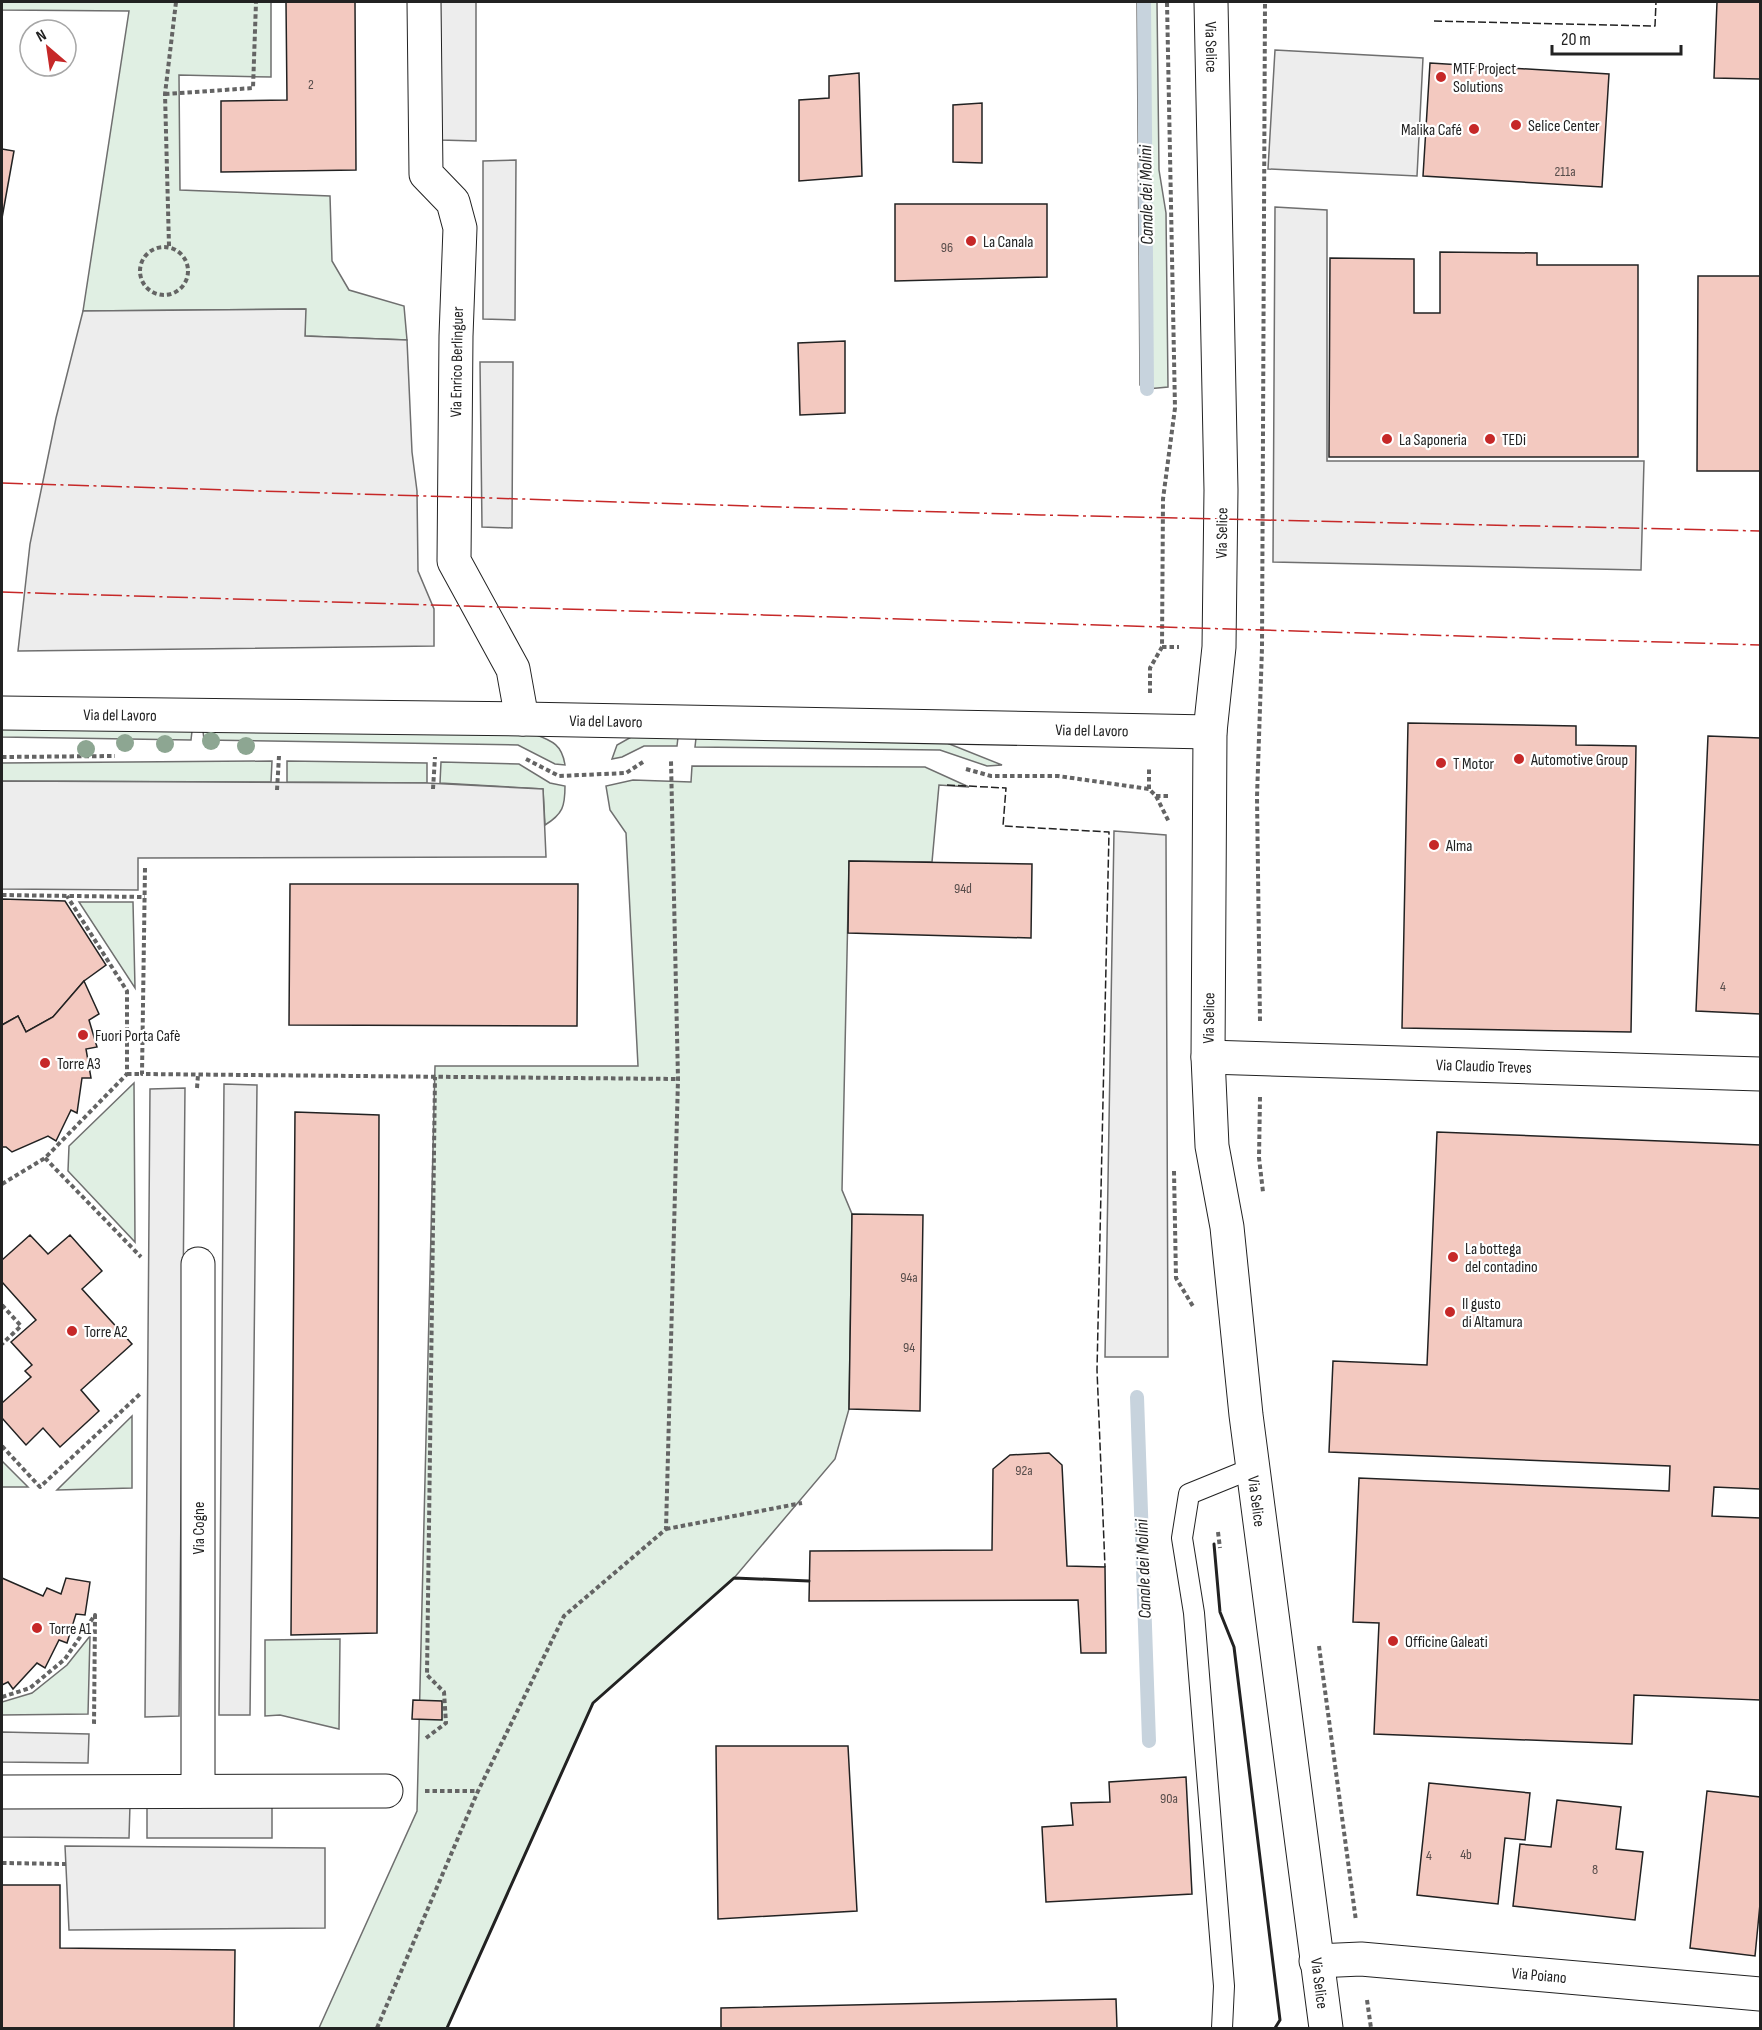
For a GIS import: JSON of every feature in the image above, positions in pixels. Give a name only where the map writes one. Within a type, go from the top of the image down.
[{"type":"main road","name":"Via Enrico Berlinguer","points":[[424,2],[426,174],[453,202],[460,228],[456,336],[454,561],[513,669],[522,719]]},
{"type":"main road","name":"Via Selice","points":[[1211,2],[1221,490],[1219,647],[1210,732],[1208,1057],[1212,1146],[1227,1227],[1253,1468],[1316,1960],[1322,2025]]},
{"type":"main road","name":"Via del Lavoro","points":[[2,713],[522,719],[1210,732]]},
{"type":"main road","name":"Via Claudio Treves","points":[[1208,1057],[1761,1074]]},
{"type":"main road","name":"Via Cogne","points":[[198,1264],[198,1791]]},
{"type":"main road","points":[[2,1792],[386,1791]]},
{"type":"main road","name":"Via Poiano","points":[[1316,1960],[1361,1959],[1761,1994]]},
{"type":"lane","points":[[1222,2028],[1224,1986],[1194,1613],[1182,1538],[1189,1494],[1253,1468]]},
{"type":"path","points":[[169,246],[165,94],[176,2]]},
{"type":"path","points":[[165,94],[254,88],[255,2]]},
{"type":"path","points":[[1150,668],[1162,647],[1163,498],[1175,408],[1167,2]]},
{"type":"path","points":[[1264,1204],[1259,1158],[1261,1059],[1257,797],[1263,637],[1265,2]]},
{"type":"path","points":[[169,246],[186,258],[189,275],[178,291],[156,294],[142,281],[140,267],[148,251],[169,246]]},
{"type":"path","points":[[433,789],[435,755]]},
{"type":"path","points":[[277,790],[279,756]]},
{"type":"path","points":[[666,1529],[678,1079],[671,757]]},
{"type":"path","points":[[1149,789],[1156,796]]},
{"type":"path","points":[[142,1074],[145,868]]},
{"type":"path","points":[[2,895],[145,897]]},
{"type":"path","points":[[2,1184],[45,1158],[127,1074],[128,992],[68,896]]},
{"type":"path","points":[[127,1074],[678,1079]]},
{"type":"path","points":[[197,1088],[198,1075]]},
{"type":"path","points":[[426,1738],[446,1723],[444,1692],[427,1675],[435,1077]]},
{"type":"path","points":[[45,1158],[141,1257]]},
{"type":"path","points":[[2,1305],[21,1326],[2,1344]]},
{"type":"path","points":[[2,1446],[40,1487],[140,1394]]},
{"type":"path","points":[[377,2028],[478,1791],[564,1616],[666,1529],[802,1503]]},
{"type":"path","points":[[2,1697],[30,1688],[65,1659],[95,1615],[94,1725]]},
{"type":"path","points":[[1318,1644],[1371,2028]]},
{"type":"path","points":[[386,1791],[478,1791]]},
{"type":"path","points":[[2,1863],[66,1864]]},
{"type":"green space","points":[[2,2],[271,2],[271,77],[179,75],[180,190],[330,196],[332,261],[349,290],[404,306],[407,340],[305,336],[305,309],[83,311],[129,11],[2,10]]},
{"type":"green space","points":[[1137,2],[1157,2],[1159,170],[1166,213],[1168,387],[1147,389],[1140,385]]},
{"type":"green space","points":[[2,729],[192,731],[191,740],[2,737]]},
{"type":"green space","points":[[203,731],[534,734],[559,748],[565,765],[555,764],[518,745],[204,740]]},
{"type":"green space","points":[[633,736],[678,737],[677,746],[644,746],[622,757],[612,759],[617,745]]},
{"type":"green space","points":[[696,738],[942,741],[1002,765],[987,766],[940,750],[695,747]]},
{"type":"green space","points":[[272,761],[271,782],[2,781],[2,763]]},
{"type":"green space","points":[[287,761],[427,763],[427,783],[287,782]]},
{"type":"green space","points":[[441,762],[519,764],[550,783],[565,786],[562,809],[545,825],[543,789],[440,783]]},
{"type":"green space","points":[[692,766],[925,767],[969,787],[939,785],[932,862],[849,861],[842,1190],[852,1214],[849,1409],[835,1459],[734,1578],[593,1703],[447,2028],[319,2028],[417,1811],[435,1066],[638,1066],[626,833],[610,810],[606,786],[633,780],[691,782]]},
{"type":"green space","points":[[79,902],[133,902],[135,988]]},
{"type":"green space","points":[[134,1083],[135,1242],[68,1171],[69,1146]]},
{"type":"green space","points":[[132,1416],[132,1488],[57,1490]]},
{"type":"green space","points":[[2,1461],[28,1487],[2,1487]]},
{"type":"green space","points":[[90,1636],[88,1714],[2,1715],[2,1702],[32,1693],[67,1665]]},
{"type":"green space","points":[[340,1639],[339,1729],[280,1715],[265,1716],[265,1640]]},
{"type":"shaded area","points":[[440,2],[476,2],[476,141],[440,140]]},
{"type":"shaded area","points":[[1275,50],[1423,58],[1417,176],[1268,169]]},
{"type":"shaded area","points":[[516,160],[515,320],[483,319],[483,161]]},
{"type":"shaded area","points":[[1275,207],[1327,210],[1327,461],[1644,461],[1641,570],[1273,562]]},
{"type":"shaded area","points":[[306,309],[305,336],[407,340],[412,452],[417,491],[418,571],[434,609],[434,646],[18,651],[30,544],[56,418],[83,311]]},
{"type":"shaded area","points":[[480,362],[513,362],[512,528],[482,527]]},
{"type":"shaded area","points":[[2,781],[427,783],[543,789],[546,857],[138,858],[138,890],[2,889]]},
{"type":"shaded area","points":[[1114,831],[1166,835],[1168,1357],[1105,1357]]},
{"type":"shaded area","points":[[224,1084],[257,1085],[250,1715],[219,1715]]},
{"type":"shaded area","points":[[185,1088],[179,1716],[145,1717],[150,1089]]},
{"type":"shaded area","points":[[2,1732],[89,1734],[88,1763],[2,1762]]},
{"type":"shaded area","points":[[2,1805],[130,1805],[129,1838],[2,1837]]},
{"type":"shaded area","points":[[147,1805],[272,1807],[272,1838],[147,1838]]},
{"type":"shaded area","points":[[65,1846],[325,1848],[325,1928],[69,1930]]},
{"type":"building","points":[[286,2],[355,2],[356,170],[221,172],[221,101],[287,100]]},
{"type":"building","points":[[1717,2],[1760,2],[1760,79],[1714,78]]},
{"type":"building","name":"Selice Center","points":[[1430,63],[1609,74],[1602,187],[1423,176]]},
{"type":"building","points":[[859,73],[862,176],[799,181],[799,100],[829,98],[829,76]]},
{"type":"building","points":[[982,103],[982,163],[953,162],[953,105]]},
{"type":"building","points":[[2,149],[14,151],[2,218]]},
{"type":"building","name":"La Canala","points":[[895,204],[1047,204],[1047,277],[895,281]]},
{"type":"building","points":[[1440,252],[1537,253],[1537,265],[1638,265],[1638,457],[1329,457],[1330,258],[1414,259],[1414,313],[1440,313]]},
{"type":"building","points":[[1698,276],[1760,276],[1760,471],[1697,471]]},
{"type":"building","points":[[845,341],[845,413],[800,415],[798,343]]},
{"type":"building","points":[[1408,723],[1576,726],[1576,745],[1636,746],[1631,1032],[1402,1028]]},
{"type":"building","points":[[1708,736],[1760,738],[1760,1014],[1696,1011]]},
{"type":"building","points":[[849,861],[1032,864],[1031,938],[848,933]]},
{"type":"building","points":[[290,884],[578,884],[577,1026],[289,1025]]},
{"type":"building","points":[[2,899],[65,901],[106,965],[84,981],[53,1017],[26,1032],[18,1016],[2,1025]]},
{"type":"building","name":"Torre A3","points":[[84,981],[99,1014],[89,1020],[97,1047],[86,1049],[91,1078],[82,1078],[77,1113],[71,1110],[56,1141],[48,1136],[12,1152],[2,1147],[2,1025],[18,1016],[26,1032],[53,1017]]},
{"type":"building","points":[[295,1112],[379,1115],[377,1633],[291,1635]]},
{"type":"building","points":[[1437,1132],[1760,1145],[1760,1489],[1714,1487],[1712,1516],[1760,1518],[1760,1700],[1634,1695],[1632,1744],[1374,1734],[1379,1623],[1353,1622],[1359,1478],[1669,1491],[1670,1466],[1329,1452],[1333,1361],[1427,1365]]},
{"type":"building","points":[[852,1214],[923,1215],[920,1411],[849,1409]]},
{"type":"building","name":"Torre A2","points":[[30,1235],[48,1254],[70,1235],[102,1271],[82,1289],[132,1344],[81,1390],[99,1411],[60,1447],[43,1428],[26,1445],[2,1418],[2,1403],[31,1377],[25,1371],[32,1365],[11,1342],[36,1320],[2,1282],[2,1260]]},
{"type":"building","points":[[1049,1453],[1062,1465],[1067,1566],[1105,1567],[1106,1653],[1081,1653],[1078,1600],[809,1601],[810,1551],[992,1550],[993,1469],[1010,1455]]},
{"type":"building","name":"Torre A1","points":[[2,1578],[43,1596],[47,1588],[61,1594],[66,1578],[90,1582],[85,1615],[76,1614],[67,1643],[59,1640],[45,1668],[37,1663],[13,1689],[8,1682],[2,1685]]},
{"type":"building","points":[[413,1700],[442,1701],[442,1720],[412,1719]]},
{"type":"building","points":[[716,1746],[848,1746],[857,1911],[718,1919]]},
{"type":"building","points":[[1186,1777],[1192,1894],[1046,1902],[1042,1827],[1073,1825],[1071,1803],[1110,1802],[1109,1782]]},
{"type":"building","points":[[1429,1783],[1530,1793],[1525,1840],[1505,1838],[1498,1904],[1417,1895]]},
{"type":"building","points":[[1707,1791],[1760,1797],[1760,1904],[1755,1956],[1690,1948]]},
{"type":"building","points":[[1557,1800],[1621,1807],[1616,1849],[1643,1852],[1635,1920],[1513,1906],[1520,1844],[1551,1847]]},
{"type":"building","points":[[2,1885],[60,1885],[60,1948],[235,1950],[234,2028],[2,2028]]},
{"type":"building","points":[[1116,1999],[1117,2028],[721,2028],[721,2008]]},
{"type":"waterway","name":"Canale dei Molini","points":[[1144,2],[1147,389]]},
{"type":"waterway","name":"Canale dei Molini","points":[[1137,1397],[1149,1741]]},
{"type":"fence","points":[[1434,21],[1655,26],[1656,2]]},
{"type":"fence","points":[[947,785],[1006,788],[1003,826],[1109,832],[1097,1370],[1105,1567]]},
{"type":"wall","points":[[1214,1544],[1220,1612],[1234,1647],[1280,2020],[1275,2028]]},
{"type":"wall","points":[[447,2028],[593,1703],[734,1578],[809,1581]]},
{"type":"power","points":[[2,483],[1041,515],[1760,531]]},
{"type":"power","points":[[2,592],[1760,645]]},
{"type":"place","name":"MTF Project Solutions","points":[[1441,77]]},
{"type":"place","name":"Selice Center","points":[[1516,125]]},
{"type":"place","name":"Malika Café","points":[[1474,129]]},
{"type":"place","name":"La Canala","points":[[971,241]]},
{"type":"place","name":"La Saponeria","points":[[1387,439]]},
{"type":"place","name":"TEDi","points":[[1490,439]]},
{"type":"place","name":"Automotive Group","points":[[1519,759]]},
{"type":"place","name":"T Motor","points":[[1441,763]]},
{"type":"place","name":"Alma","points":[[1434,845]]},
{"type":"place","name":"Fuori Porta Cafè","points":[[83,1035]]},
{"type":"place","name":"Torre A3","points":[[45,1063]]},
{"type":"place","name":"La bottega del contadino","points":[[1453,1257]]},
{"type":"place","name":"Il gusto di Altamura","points":[[1450,1312]]},
{"type":"place","name":"Torre A2","points":[[72,1331]]},
{"type":"place","name":"Torre A1","points":[[37,1628]]},
{"type":"place","name":"Officine Galeati","points":[[1393,1641]]}]
